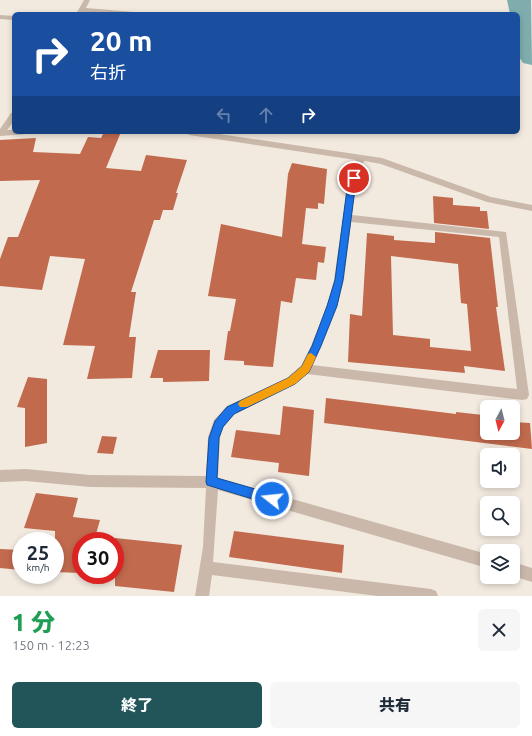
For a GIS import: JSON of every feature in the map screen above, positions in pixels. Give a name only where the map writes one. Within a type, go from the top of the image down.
[{"type":"street","points":[[80,12],[87,0]]},
{"type":"street","points":[[0,16],[12,18]]},
{"type":"street","points":[[1,133],[12,118]]},
{"type":"street","points":[[1,133],[12,133]]},
{"type":"street","points":[[203,134],[382,161],[490,200],[532,208]]},
{"type":"street","points":[[202,596],[209,547],[214,438],[218,424],[231,410],[291,381],[305,369],[332,306],[339,280],[351,189],[361,157]]},
{"type":"street","points":[[305,369],[523,395],[503,234],[347,218]]},
{"type":"street","points":[[0,476],[26,475],[90,481],[211,482],[480,559]]},
{"type":"street","points":[[206,568],[431,596]]},
{"type":"street","points":[[520,571],[532,575]]},
{"type":"building","points":[[103,134],[120,134],[106,168],[141,171],[146,155],[187,160],[176,193],[178,193],[173,210],[163,210],[160,220],[154,220],[131,292],[136,292],[129,337],[136,337],[132,378],[87,379],[95,346],[63,345],[85,259],[50,256],[42,290],[0,286],[0,259],[8,237],[18,237],[40,180],[0,181],[0,140],[36,138],[33,152],[80,154],[88,137],[101,138]]},
{"type":"building","points":[[292,163],[327,169],[324,204],[318,203],[318,209],[306,208],[302,244],[326,247],[324,263],[318,262],[316,280],[296,278],[292,303],[281,301],[273,367],[244,365],[244,361],[224,360],[228,331],[230,331],[236,299],[208,296],[221,224],[282,237],[288,174]]},
{"type":"building","points":[[433,196],[453,198],[453,205],[480,207],[480,211],[487,211],[489,229],[434,223]]},
{"type":"building","points":[[435,232],[490,238],[498,307],[496,307],[505,371],[464,366],[465,373],[348,362],[350,314],[362,316],[367,233],[394,236],[394,240],[435,243]],"holes":[[[391,256],[458,264],[461,303],[467,304],[471,351],[430,347],[430,339],[393,335]]]},
{"type":"building","points":[[158,350],[210,350],[209,381],[163,382],[163,378],[150,378]]},
{"type":"building","points":[[28,377],[47,379],[47,443],[25,447],[25,408],[17,407]]},
{"type":"building","points":[[326,398],[456,414],[456,412],[480,415],[480,440],[520,440],[520,422],[530,423],[532,449],[324,423]]},
{"type":"building","points":[[283,406],[314,410],[309,476],[278,472],[279,463],[231,457],[236,430],[280,435]]},
{"type":"building","points":[[102,436],[117,437],[113,454],[97,453]]},
{"type":"building","points":[[36,493],[78,498],[73,517],[100,520],[97,532],[72,532],[72,573],[64,572],[64,532],[24,528]]},
{"type":"building","points":[[234,531],[344,545],[342,573],[229,557]]},
{"type":"building","points":[[124,539],[182,545],[174,592],[115,586],[115,584],[124,584]]},
{"type":"building","points":[[0,549],[12,550],[12,569],[0,568]]},
{"type":"waterway","points":[[519,0],[532,57]]},
{"type":"slow traffic","points":[[243,404],[291,381],[305,369],[311,357]]},
{"type":"route","points":[[272,499],[211,482],[214,438],[218,424],[231,410],[291,381],[305,369],[332,306],[339,280],[351,189],[354,178]]}]
